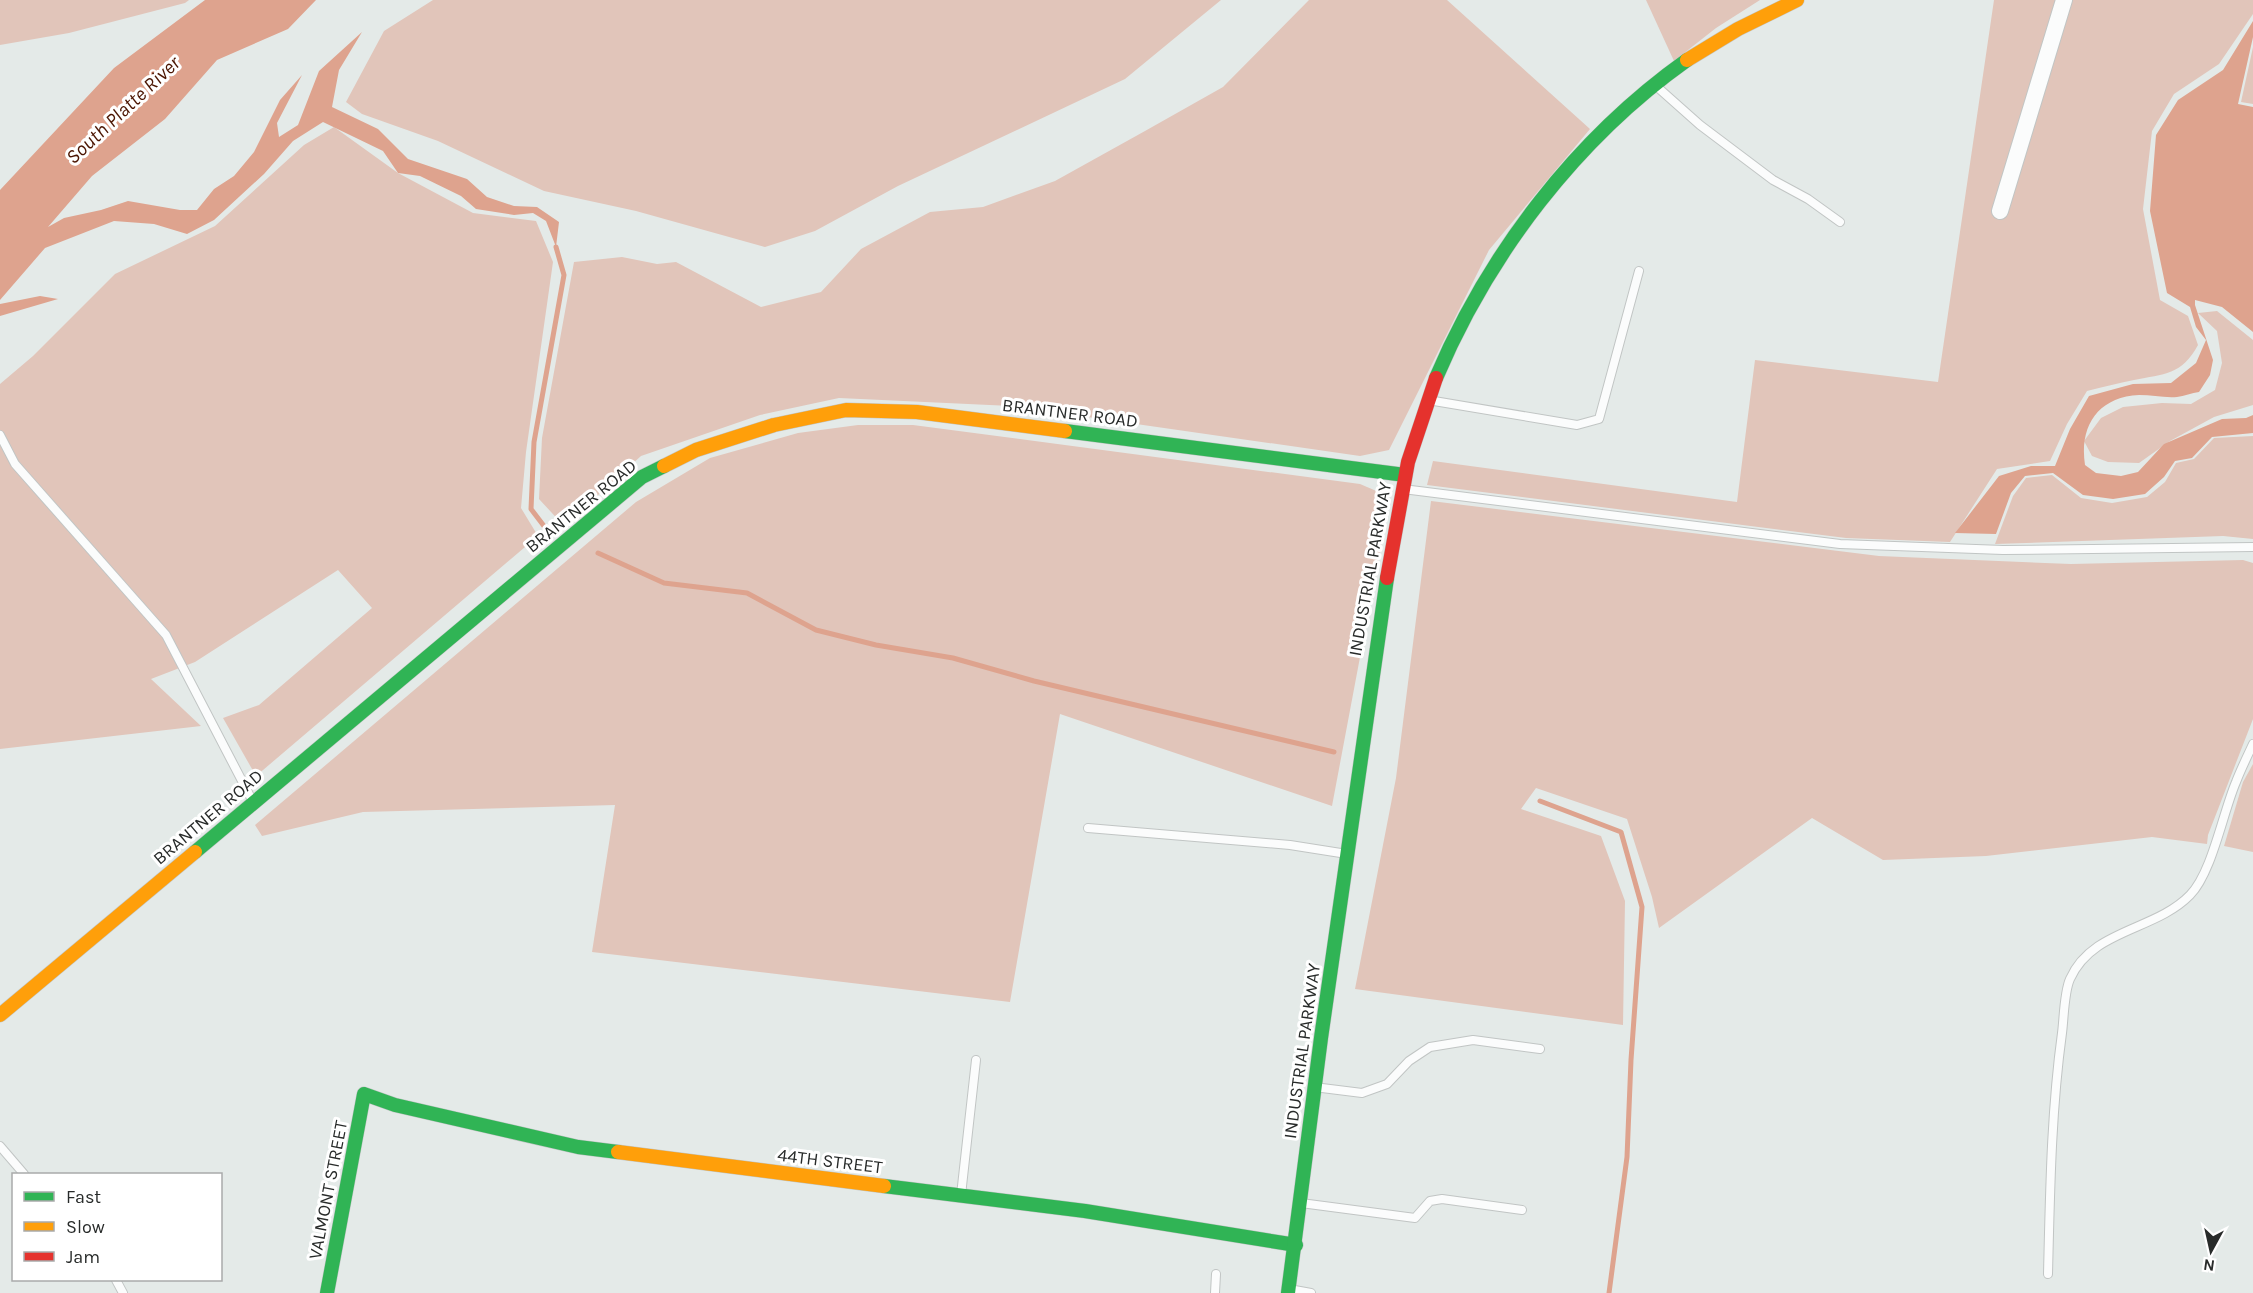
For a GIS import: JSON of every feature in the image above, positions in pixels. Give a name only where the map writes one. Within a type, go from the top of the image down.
[{"type":"street","points":[[2000,211],[2064,0]]},
{"type":"street","name":"INDUSTRIAL PARKWAY","points":[[1288,1291],[1296,1245],[1314,1087],[1348,854],[1373,655],[1403,482],[1410,451],[1428,400],[1454,336],[1484,280],[1518,229],[1555,182],[1598,136],[1655,84],[1715,41],[1793,2]]},
{"type":"street","name":"BRANTNER ROAD","points":[[0,1015],[11,1000],[253,803],[642,477],[696,450],[774,425],[846,410],[917,412],[1403,482]]},
{"type":"street","name":"44TH STREET","points":[[364,1094],[395,1106],[578,1147],[1085,1212],[1296,1245]]},
{"type":"street","name":"VALMONT STREET","points":[[327,1293],[364,1094]]},
{"type":"lane","points":[[1655,84],[1700,125],[1773,180],[1809,200],[1840,222]]},
{"type":"lane","points":[[1428,400],[1578,425],[1599,419],[1640,271]]},
{"type":"lane","points":[[0,435],[15,464],[166,635],[253,803]]},
{"type":"lane","points":[[1403,482],[1840,544],[2003,550],[2253,547]]},
{"type":"lane","points":[[2048,1274],[2053,1129],[2069,980],[2084,956],[2099,945],[2176,908],[2198,886],[2213,850],[2235,782],[2253,744]]},
{"type":"lane","points":[[1088,828],[1290,845],[1348,854]]},
{"type":"lane","points":[[1314,1087],[1362,1093],[1387,1084],[1409,1061],[1430,1047],[1441,1045],[1473,1040],[1540,1049]]},
{"type":"lane","points":[[962,1196],[976,1060]]},
{"type":"lane","points":[[0,1146],[23,1173]]},
{"type":"lane","points":[[1301,1203],[1414,1218],[1430,1201],[1442,1199],[1522,1210]]},
{"type":"lane","points":[[1215,1293],[1216,1274]]},
{"type":"lane","points":[[1288,1291],[1311,1293]]},
{"type":"shaded area","points":[[0,0],[189,0],[185,3],[69,33],[0,45]]},
{"type":"shaded area","points":[[433,0],[1221,0],[1125,79],[898,186],[815,231],[765,247],[636,211],[544,191],[438,141],[362,114],[346,102],[384,31]]},
{"type":"shaded area","points":[[1309,0],[1447,0],[1590,129],[1489,250],[1389,450],[1360,456],[1011,406],[839,398],[760,415],[641,456],[564,526],[539,499],[542,438],[574,262],[622,257],[657,264],[676,262],[761,307],[821,292],[861,249],[930,212],[983,207],[1055,181],[1223,87]]},
{"type":"shaded area","points":[[1646,0],[1760,0],[1716,28],[1674,61]]},
{"type":"shaded area","points":[[1994,0],[2253,0],[2253,14],[2219,64],[2174,94],[2152,131],[2143,209],[2160,300],[2188,316],[2198,345],[2179,368],[2163,374],[2087,391],[2067,424],[2050,461],[1997,469],[1950,542],[1846,538],[1427,485],[1433,461],[1737,502],[1755,360],[1938,382]]},
{"type":"shaded area","points":[[2253,47],[2253,104],[2241,102]]},
{"type":"shaded area","points":[[334,127],[398,173],[473,213],[536,221],[553,262],[526,452],[521,508],[538,536],[256,776],[223,718],[259,705],[372,608],[338,570],[195,662],[151,679],[201,726],[0,749],[0,384],[33,356],[115,274],[215,226],[304,145]]},
{"type":"shaded area","points":[[2217,311],[2253,340],[2253,405],[2214,417],[2170,441],[2139,463],[2108,462],[2092,456],[2084,441],[2101,418],[2123,407],[2162,403],[2191,404],[2215,390],[2222,363],[2217,331],[2198,313]]},
{"type":"shaded area","points":[[858,425],[913,425],[1360,484],[1381,493],[1386,519],[1332,806],[1060,714],[1010,1002],[592,952],[615,805],[363,812],[262,836],[255,825],[636,502],[710,458],[798,433]]},
{"type":"shaded area","points":[[2253,436],[2253,539],[2223,536],[1995,544],[2013,496],[2026,478],[2052,475],[2081,498],[2112,503],[2147,497],[2165,482],[2176,463],[2194,459],[2214,438]]},
{"type":"shaded area","points":[[1431,501],[1879,556],[2071,564],[2243,560],[2253,563],[2253,719],[2208,835],[2207,844],[2152,837],[1986,856],[1883,860],[1812,818],[1659,928],[1652,897],[1627,819],[1536,788],[1521,809],[1601,836],[1625,901],[1623,1025],[1355,989],[1396,778]]},
{"type":"shaded area","points":[[2253,764],[2253,852],[2224,846],[2243,782]]},
{"type":"water","name":"South Platte River","points":[[205,0],[316,0],[288,29],[217,60],[165,119],[92,176],[48,227],[64,218],[128,201],[180,210],[197,210],[214,189],[234,176],[254,152],[280,100],[302,75],[277,123],[279,137],[298,125],[319,71],[362,32],[339,70],[332,107],[378,129],[408,159],[467,179],[487,197],[514,206],[537,207],[559,222],[556,247],[546,221],[533,213],[514,215],[476,209],[461,196],[420,176],[398,173],[383,151],[323,122],[293,141],[264,174],[214,220],[187,234],[154,224],[114,221],[45,248],[0,300],[0,190],[114,68]]},
{"type":"water","points":[[2253,21],[2253,37],[2238,104],[2253,107],[2253,332],[2222,307],[2195,300],[2213,360],[2210,375],[2199,392],[2177,397],[2139,395],[2112,401],[2094,416],[2089,426],[2085,438],[2085,465],[2096,473],[2121,476],[2138,472],[2164,444],[2222,419],[2246,418],[2253,415],[2253,433],[2212,437],[2192,458],[2175,461],[2164,477],[2145,494],[2113,499],[2083,495],[2053,473],[2025,476],[2011,493],[1996,534],[1955,533],[1999,476],[2031,466],[2055,466],[2070,429],[2089,396],[2133,384],[2171,383],[2196,363],[2206,340],[2196,327],[2190,307],[2167,293],[2150,211],[2156,135],[2178,100],[2223,70]]},
{"type":"water","points":[[40,296],[58,299],[0,316],[0,304]]},
{"type":"waterway","points":[[547,530],[531,509],[534,442],[564,275],[556,247]]},
{"type":"waterway","points":[[598,553],[664,583],[747,593],[816,630],[876,645],[953,658],[1034,681],[1334,752]]},
{"type":"waterway","points":[[1540,801],[1621,832],[1642,907],[1631,1060],[1627,1157],[1609,1293]]},
{"type":"traffic: fast","points":[[1436,378],[1457,332],[1482,287],[1509,243],[1540,202],[1608,125],[1687,60]]},
{"type":"traffic: fast","points":[[1065,431],[1405,475]]},
{"type":"traffic: fast","points":[[195,852],[642,477],[664,466]]},
{"type":"traffic: fast","points":[[1288,1293],[1321,1038],[1387,578]]},
{"type":"traffic: fast","points":[[327,1293],[364,1094],[395,1105],[578,1147],[618,1152]]},
{"type":"traffic: fast","points":[[884,1186],[1085,1211],[1296,1245]]},
{"type":"traffic: slow","points":[[1687,60],[1738,29],[1797,0]]},
{"type":"traffic: slow","points":[[664,466],[696,450],[774,425],[846,410],[917,412],[1065,431]]},
{"type":"traffic: slow","points":[[0,1015],[195,852]]},
{"type":"traffic: slow","points":[[618,1152],[884,1186]]},
{"type":"traffic: jam","points":[[1387,578],[1408,462],[1436,378]]}]
